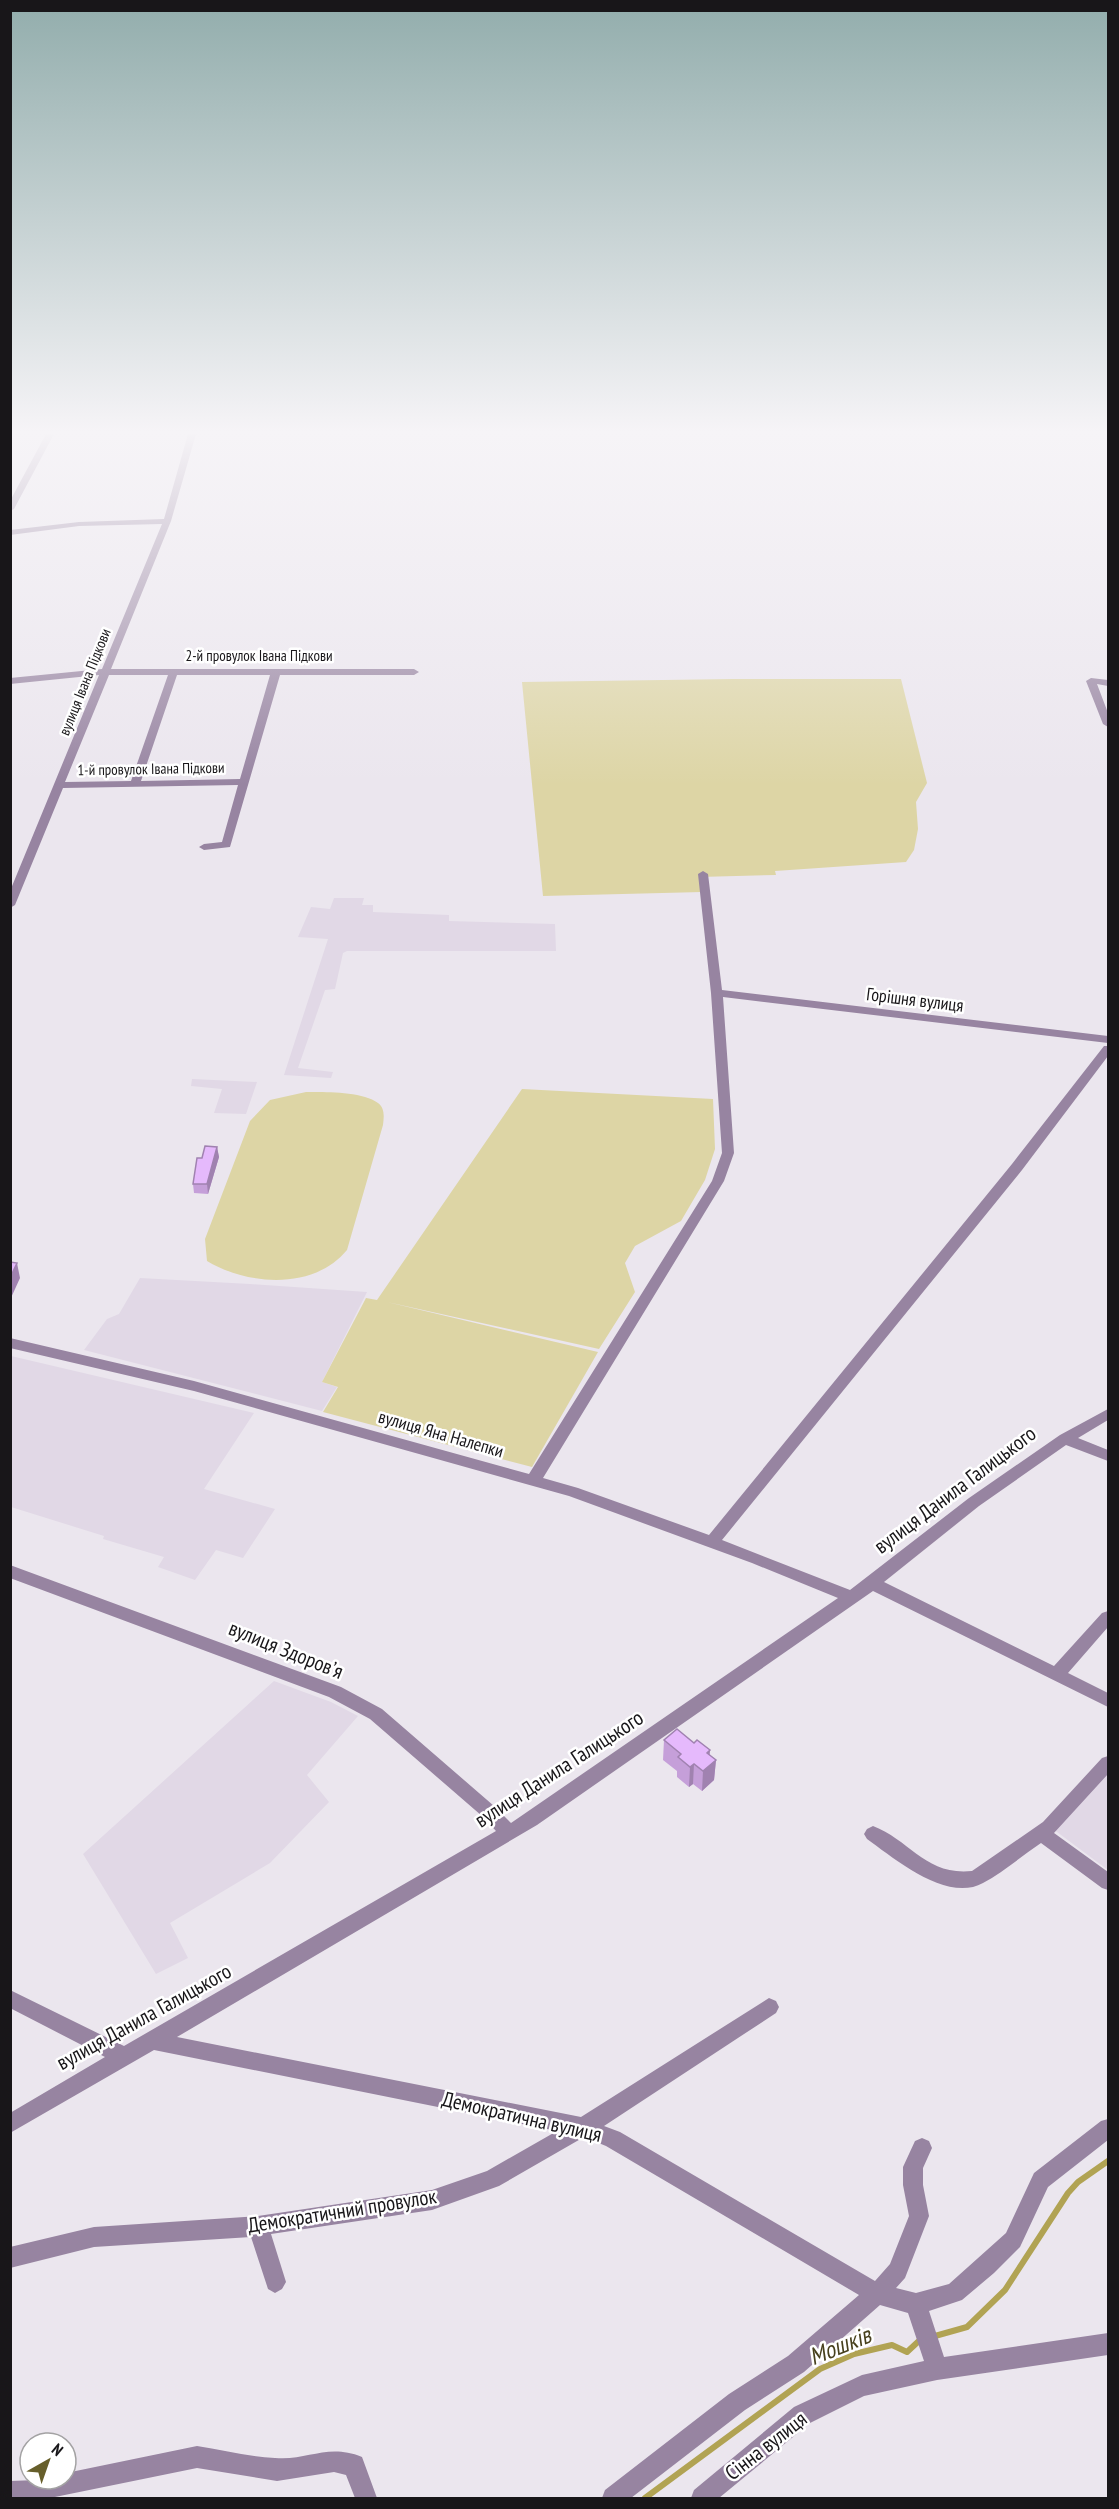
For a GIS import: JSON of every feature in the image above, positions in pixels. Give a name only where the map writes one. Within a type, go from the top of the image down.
[{"type":"street","name":"вулиця Івана Підкови","points":[[10,906],[154,551]]},
{"type":"street","points":[[135,784],[174,671]]},
{"type":"street","points":[[204,847],[226,845],[276,671]]},
{"type":"street","name":"2-й провулок Івана Підкови","points":[[10,681],[104,672],[414,672]]},
{"type":"street","points":[[1108,682],[1091,681],[1108,724]]},
{"type":"street","name":"1-й провулок Івана Підкови","points":[[60,785],[243,782]]},
{"type":"street","points":[[534,1481],[718,1181],[728,1152],[717,993],[703,874]]},
{"type":"street","name":"Горішня вулиця","points":[[717,993],[1108,1040]]},
{"type":"street","points":[[712,1542],[1017,1167],[1108,1050]]},
{"type":"street","name":"вулиця Яна Налепки","points":[[10,1342],[194,1386],[534,1481],[626,1510],[851,1597]]},
{"type":"street","name":"вулиця Данила Галицького","points":[[10,2124],[123,2056],[153,2041],[509,1833],[672,1724],[872,1583],[974,1502],[1065,1439],[1108,1414]]},
{"type":"street","points":[[1065,1439],[1108,1456]]},
{"type":"street","name":"вулиця Здоровʼя","points":[[10,1571],[335,1692],[376,1714],[488,1811],[509,1833]]},
{"type":"street","points":[[872,1583],[1058,1673],[1108,1700]]},
{"type":"street","points":[[1058,1673],[1108,1617]]},
{"type":"street","points":[[873,1834],[918,1865],[942,1877],[959,1880],[976,1878],[1049,1827],[1108,1763]]},
{"type":"street","points":[[1041,1833],[1108,1882]]},
{"type":"street","points":[[10,1998],[123,2056]]},
{"type":"street","name":"Демократичний провулок","points":[[10,2258],[94,2237],[258,2226],[432,2200],[492,2178],[583,2127],[769,2007]]},
{"type":"street","name":"Демократична вулиця","points":[[153,2041],[583,2127],[613,2139],[877,2294],[918,2308]]},
{"type":"street","points":[[936,2366],[918,2308],[955,2293],[987,2266],[1013,2240],[1041,2180],[1108,2128]]},
{"type":"street","points":[[613,2499],[737,2402],[796,2364],[877,2294],[898,2271],[919,2216],[913,2185],[913,2167],[922,2148]]},
{"type":"street","points":[[258,2226],[275,2282]]},
{"type":"street","name":"Сінна вулиця","points":[[702,2499],[802,2415],[862,2386],[936,2366],[1108,2344]]},
{"type":"street","points":[[10,2492],[27,2492],[197,2457],[277,2470],[334,2461],[354,2465],[366,2499]]},
{"type":"shaded area","points":[[901,679],[927,783],[916,802],[918,829],[914,850],[906,862],[775,871],[776,875],[699,877],[702,892],[543,896],[522,682]]},
{"type":"shaded area","points":[[334,898],[364,898],[362,905],[373,905],[373,912],[449,915],[449,921],[555,924],[556,951],[347,951],[343,953],[335,989],[325,990],[298,1068],[333,1072],[331,1078],[284,1075],[328,939],[298,937],[311,907],[330,909]]},
{"type":"shaded area","points":[[192,1079],[257,1082],[246,1114],[214,1113],[222,1089],[191,1086]]},
{"type":"shaded area","points":[[522,1089],[713,1099],[715,1149],[705,1180],[681,1221],[635,1246],[625,1263],[635,1292],[599,1349],[387,1302],[598,1352],[532,1467],[323,1412],[338,1387],[322,1382],[366,1298],[377,1300]]},
{"type":"shaded area","points":[[306,1092],[363,1096],[378,1103],[383,1110],[383,1125],[347,1250],[333,1263],[317,1272],[299,1278],[280,1280],[242,1275],[207,1261],[205,1239],[250,1121],[270,1100]]},
{"type":"shaded area","points":[[140,1278],[367,1292],[322,1382],[337,1387],[322,1411],[84,1350],[107,1319],[119,1314]]},
{"type":"shaded area","points":[[11,1356],[254,1413],[204,1489],[275,1509],[243,1558],[216,1550],[195,1580],[158,1567],[164,1557],[103,1539],[104,1536],[11,1507]]},
{"type":"shaded area","points":[[274,1681],[331,1702],[358,1716],[307,1775],[329,1802],[270,1863],[170,1923],[188,1958],[156,1974],[83,1854]]},
{"type":"shaded area","points":[[1108,1767],[1108,1870],[1053,1829]]},
{"type":"building","points":[[205,1146],[217,1147],[207,1184],[193,1184],[197,1158],[202,1158]]},
{"type":"building","points":[[10,1262],[17,1263],[10,1278]]},
{"type":"building","points":[[677,1729],[694,1743],[697,1740],[710,1750],[707,1753],[716,1760],[703,1771],[694,1764],[690,1767],[678,1757],[681,1754],[664,1740]]},
{"type":"waterway","name":"Мошків","points":[[935,2336],[967,2327],[1005,2290],[1068,2193],[1078,2182],[1108,2161]]},
{"type":"waterway","name":"Мошків","points":[[645,2498],[820,2369],[854,2354],[892,2345],[907,2352],[921,2339]]}]
